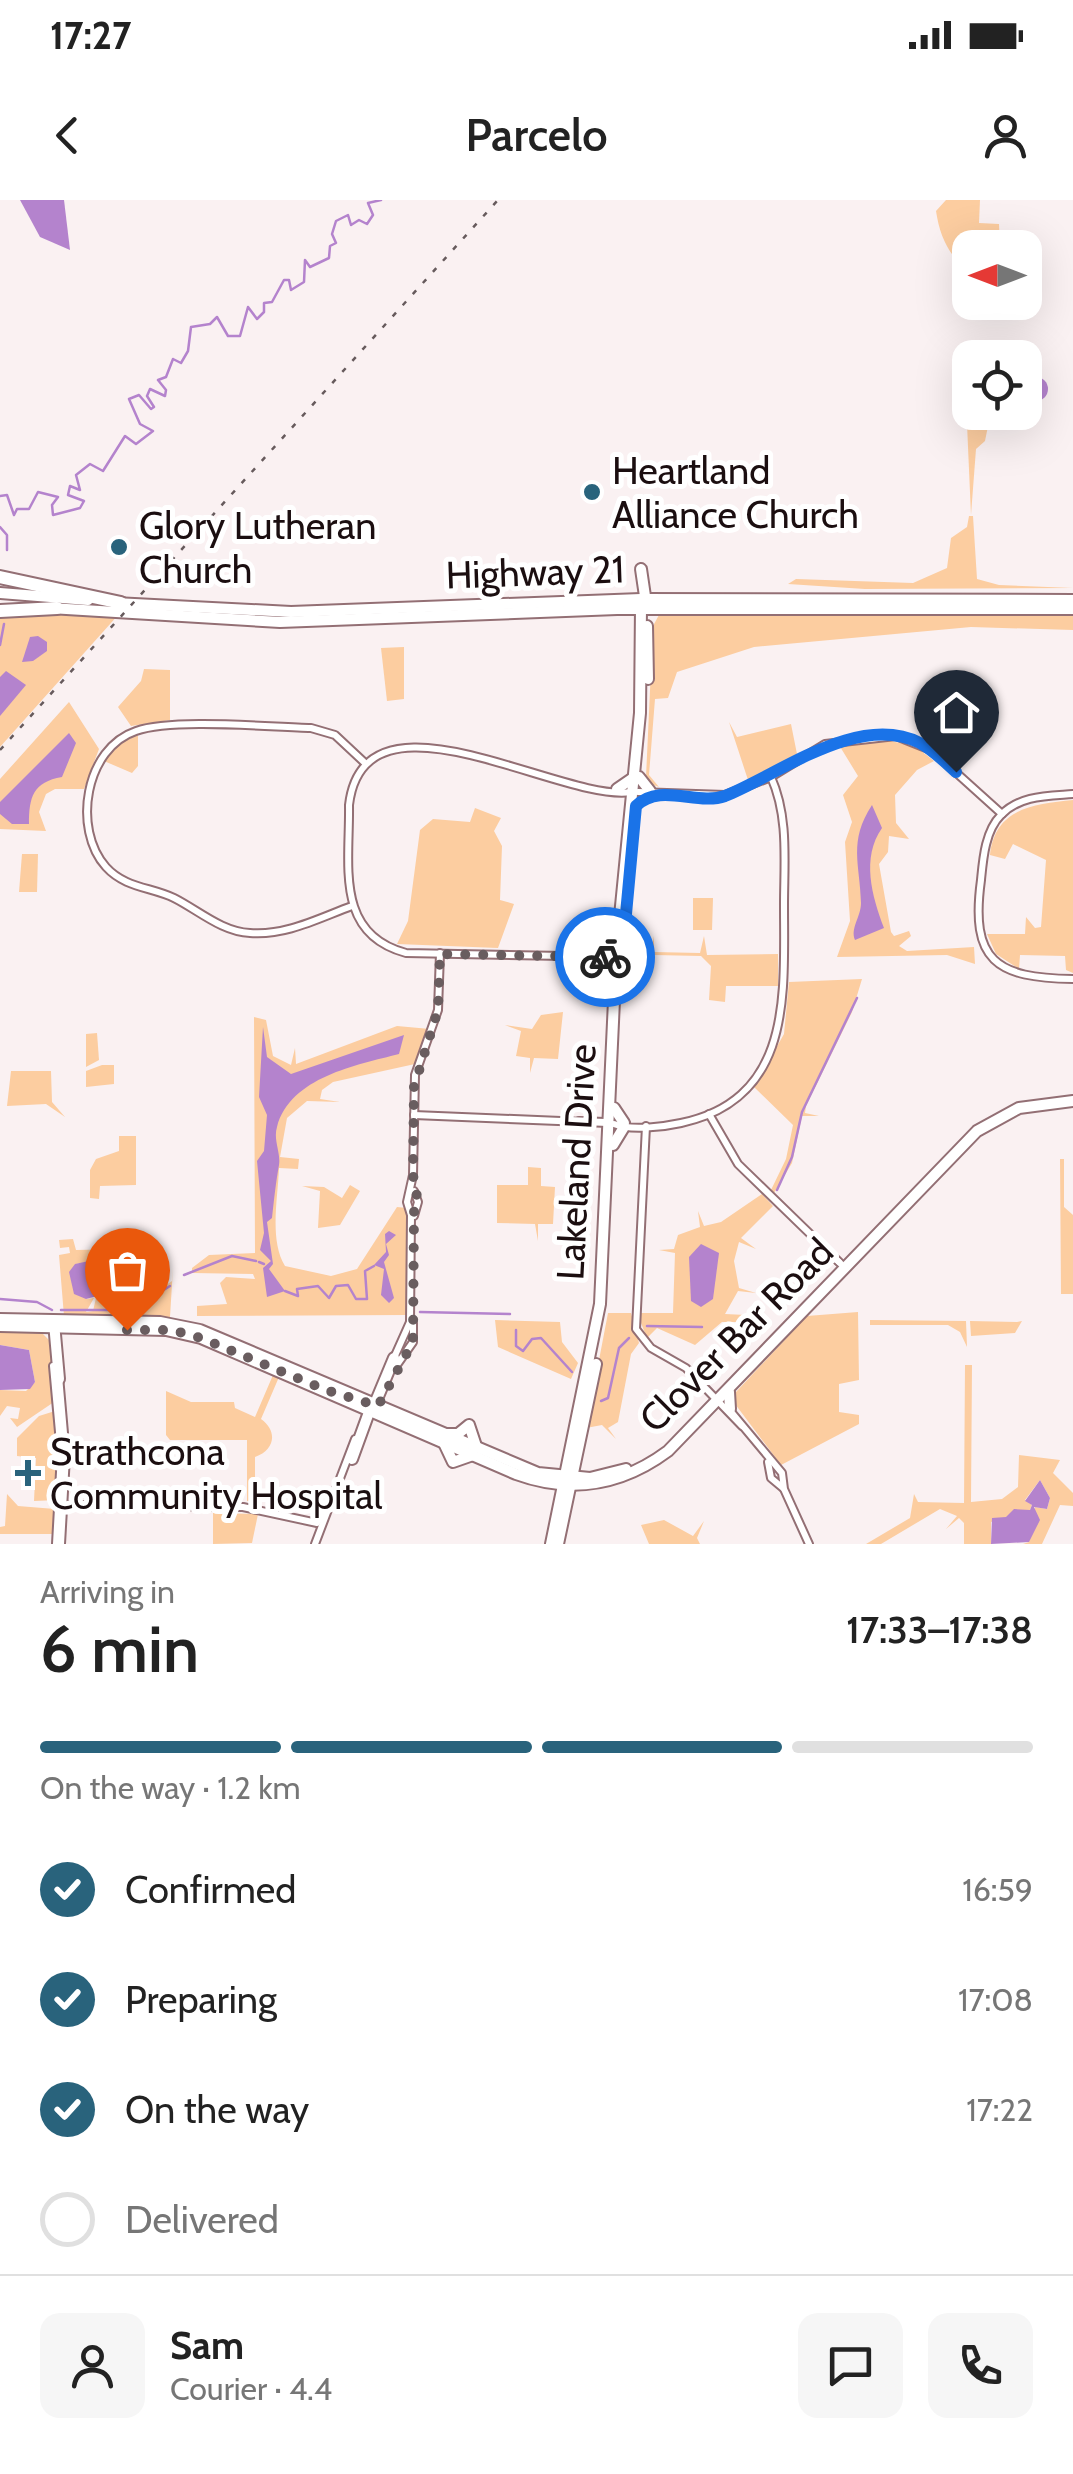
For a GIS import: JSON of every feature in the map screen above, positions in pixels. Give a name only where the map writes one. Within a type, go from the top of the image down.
[{"type":"highway","points":[[0,577],[121,603]]},
{"type":"highway","points":[[0,608],[57,608]]},
{"type":"main road","points":[[588,610],[644,603],[641,568]]},
{"type":"main road","name":"Highway 21","points":[[0,593],[291,612],[714,599],[1073,600]]},
{"type":"main road","name":"Highway 21","points":[[57,608],[280,622],[617,609],[644,603],[670,608],[1073,609]]},
{"type":"main road","name":"Lakeland Drive","points":[[555,1544],[604,1314],[614,1126],[618,937],[638,792],[644,603]]},
{"type":"main road","name":"Lakeland Drive","points":[[575,1442],[575,1422],[600,1304],[614,1126],[615,978],[638,792],[648,639],[644,603]]},
{"type":"main road","points":[[648,639],[653,616],[670,608]]},
{"type":"main road","points":[[617,609],[632,614],[641,626]]},
{"type":"main road","points":[[617,791],[638,792]]},
{"type":"main road","points":[[617,791],[638,792]]},
{"type":"main road","points":[[615,978],[610,964],[601,955],[610,950],[618,937]]},
{"type":"main road","name":"Clover Bar Road","points":[[0,1322],[20,1328],[55,1324],[86,1330],[112,1326],[223,1338],[508,1466],[529,1474],[596,1485],[629,1475],[658,1458],[706,1413],[976,1124],[1023,1100],[1071,1098]]},
{"type":"main road","points":[[594,1122],[614,1126]]},
{"type":"main road","points":[[594,1122],[614,1126]]},
{"type":"main road","name":"Clover Bar Road","points":[[567,1482],[614,1473],[666,1445],[743,1375],[842,1265]]},
{"type":"main road","name":"Clover Bar Road","points":[[0,1322],[112,1326],[190,1335],[354,1399]]},
{"type":"main road","points":[[55,1324],[59,1380]]},
{"type":"main road","points":[[20,1328],[44,1332],[56,1347],[67,1336],[86,1330]]},
{"type":"main road","points":[[352,1459],[394,1358]]},
{"type":"main road","points":[[706,1413],[717,1408],[728,1410],[728,1395],[743,1375]]},
{"type":"main road","points":[[382,1387],[385,1403],[403,1420],[380,1419],[364,1427],[354,1399],[382,1387]]},
{"type":"main road","points":[[326,1390],[508,1466],[567,1482]]},
{"type":"main road","points":[[555,1544],[575,1422]]},
{"type":"main road","points":[[469,1426],[478,1453],[453,1462],[440,1436],[458,1434],[469,1426]]},
{"type":"main road","points":[[575,1442],[585,1470],[614,1473]]},
{"type":"main road","points":[[529,1474],[557,1468],[575,1442]]},
{"type":"main road","points":[[529,1474],[550,1491],[561,1511],[573,1495],[596,1485]]},
{"type":"street","points":[[351,906],[280,932],[245,933],[175,898],[128,884],[99,858],[90,833],[90,785],[98,762],[113,744],[146,728],[327,732],[366,764]]},
{"type":"street","points":[[638,792],[709,796],[731,792],[771,777],[825,744],[896,736],[925,746],[1000,816]]},
{"type":"street","points":[[617,791],[582,788],[526,768],[398,748],[366,764],[351,790],[349,827],[351,906],[360,923],[386,946],[406,953],[619,955]]},
{"type":"street","points":[[614,1126],[686,1122],[709,1114],[751,1084],[774,1048],[781,1023],[784,828],[771,777]]},
{"type":"street","points":[[1073,794],[1032,798],[1000,816],[987,841],[976,915],[984,946],[1001,967],[1014,974],[1073,978]]},
{"type":"street","points":[[382,1387],[407,1340],[416,1075],[440,998],[440,954]]},
{"type":"street","points":[[709,1114],[738,1164],[842,1265]]},
{"type":"street","points":[[414,1115],[594,1122]]},
{"type":"street","points":[[646,1126],[634,1323],[644,1342],[686,1368],[742,1426],[777,1476],[809,1544]]},
{"type":"street","points":[[55,1324],[63,1505]]},
{"type":"street","points":[[315,1544],[318,1524],[394,1358],[407,1340]]},
{"type":"street","points":[[56,1347],[63,1505],[59,1544]]},
{"type":"street","points":[[338,1480],[352,1459],[364,1427]]},
{"type":"street","points":[[63,1505],[243,1507],[318,1524]]},
{"type":"shaded area","points":[[20,200],[64,200],[70,250],[40,237]]},
{"type":"shaded area","points":[[946,200],[980,200],[979,223],[999,224],[999,230],[952,230],[952,253],[940,230],[936,211]]},
{"type":"shaded area","points":[[1042,380],[1047,393],[1042,398]]},
{"type":"shaded area","points":[[967,430],[987,430],[985,441],[976,449],[971,515]]},
{"type":"shaded area","points":[[969,516],[973,516],[977,579],[999,585],[1073,588],[865,589],[788,584],[796,579],[913,583],[947,568],[951,538],[967,527]]},
{"type":"shaded area","points":[[0,613],[119,614],[0,747]]},
{"type":"shaded area","points":[[660,613],[1073,613],[1073,630],[971,627],[754,647],[677,672],[668,698],[655,699],[649,775],[659,787],[648,783],[646,777],[653,626]]},
{"type":"shaded area","points":[[38,636],[47,642],[47,651],[33,661],[22,662],[30,637]]},
{"type":"shaded area","points":[[404,647],[404,699],[387,701],[381,648]]},
{"type":"shaded area","points":[[144,669],[170,670],[170,720],[131,726],[118,707],[141,681]]},
{"type":"shaded area","points":[[6,671],[26,685],[0,716],[0,677]]},
{"type":"shaded area","points":[[69,702],[99,749],[84,789],[55,789],[46,794],[39,812],[46,831],[0,829],[0,779]]},
{"type":"shaded area","points":[[729,722],[737,737],[791,724],[797,754],[748,780]]},
{"type":"shaded area","points":[[69,733],[76,743],[62,777],[52,779],[35,792],[29,824],[12,824],[0,814],[0,802]]},
{"type":"shaded area","points":[[138,735],[138,766],[132,773],[104,761],[122,742]]},
{"type":"shaded area","points":[[891,741],[916,747],[934,761],[917,770],[895,795],[896,823],[909,839],[889,836],[888,852],[879,864],[891,932],[894,936],[909,931],[911,936],[899,946],[907,951],[974,947],[975,964],[947,955],[837,957],[850,921],[845,842],[852,822],[843,795],[858,776],[839,745]]},
{"type":"shaded area","points":[[1073,800],[1073,973],[1066,970],[1065,956],[1020,955],[1019,969],[996,954],[987,934],[1025,934],[1026,917],[1035,928],[1041,927],[1046,860],[1013,844],[1005,859],[990,855],[993,839],[1008,818],[1019,811]]},
{"type":"shaded area","points":[[872,805],[882,828],[872,852],[871,877],[884,928],[855,940],[861,903],[858,842]]},
{"type":"shaded area","points":[[475,808],[501,818],[494,831],[502,846],[500,900],[514,904],[498,948],[397,944],[408,921],[420,830],[433,819],[470,822]]},
{"type":"shaded area","points":[[22,854],[38,854],[37,892],[19,892]]},
{"type":"shaded area","points":[[693,898],[713,898],[712,930],[693,930]]},
{"type":"shaded area","points":[[654,936],[654,952],[700,953],[704,936],[707,955],[778,954],[778,986],[726,986],[725,1002],[709,1000],[711,966],[701,956],[654,955],[653,971],[650,955],[630,955],[632,943],[641,952],[651,952]]},
{"type":"shaded area","points":[[862,979],[852,1012],[806,1106],[805,1113],[819,1116],[802,1116],[792,1163],[774,1193],[771,1190],[786,1159],[793,1125],[754,1087],[784,1034],[789,982]]},
{"type":"shaded area","points":[[563,1012],[558,1059],[534,1058],[530,1073],[530,1058],[516,1056],[521,1031],[505,1025],[532,1029],[541,1015]]},
{"type":"shaded area","points":[[254,1017],[266,1020],[273,1056],[291,1065],[295,1048],[296,1064],[397,1026],[430,1029],[415,1064],[333,1082],[322,1090],[320,1099],[340,1102],[307,1101],[287,1118],[280,1157],[299,1159],[298,1169],[279,1168],[276,1205],[277,1244],[285,1266],[331,1276],[357,1269],[397,1207],[407,1208],[407,1315],[197,1316],[197,1306],[227,1304],[220,1283],[226,1277],[255,1279],[253,1274],[192,1273],[192,1268],[209,1255],[255,1253]]},
{"type":"shaded area","points":[[263,1027],[267,1057],[291,1074],[404,1035],[399,1054],[327,1076],[296,1096],[284,1110],[276,1132],[279,1165],[272,1218],[267,1222],[273,1264],[269,1269],[285,1291],[267,1297],[263,1268],[271,1261],[260,1250],[264,1233],[257,1161],[264,1151],[267,1115],[259,1097]]},
{"type":"shaded area","points":[[97,1033],[99,1060],[86,1067],[86,1034]]},
{"type":"shaded area","points":[[114,1065],[114,1084],[86,1087],[86,1071]]},
{"type":"shaded area","points":[[11,1071],[51,1071],[52,1102],[65,1117],[46,1104],[7,1106]]},
{"type":"shaded area","points":[[119,1136],[136,1136],[136,1185],[100,1186],[99,1199],[90,1198],[90,1170],[96,1159],[119,1151]]},
{"type":"shaded area","points":[[1060,1159],[1064,1159],[1064,1207],[1073,1215],[1073,1294],[1061,1294]]},
{"type":"shaded area","points":[[528,1167],[541,1168],[541,1186],[555,1187],[553,1224],[538,1224],[538,1241],[535,1224],[497,1223],[497,1185],[528,1185]]},
{"type":"shaded area","points":[[350,1185],[360,1191],[340,1225],[318,1228],[320,1191],[302,1186],[324,1187],[342,1198]]},
{"type":"shaded area","points":[[762,1194],[773,1206],[741,1238],[756,1249],[739,1242],[734,1261],[739,1288],[756,1293],[738,1291],[725,1314],[746,1315],[742,1322],[722,1322],[695,1345],[657,1328],[647,1338],[637,1313],[673,1313],[675,1253],[659,1250],[674,1249],[678,1235],[700,1227],[698,1211],[704,1226],[721,1222]]},
{"type":"shaded area","points":[[389,1231],[396,1235],[386,1244],[389,1255],[384,1262],[394,1298],[389,1303],[381,1295],[384,1269],[374,1265],[386,1252],[385,1234]]},
{"type":"shaded area","points":[[73,1239],[76,1250],[123,1249],[124,1272],[134,1272],[135,1296],[153,1294],[172,1281],[173,1268],[170,1317],[64,1316],[59,1255],[70,1253],[69,1247],[60,1248],[59,1240]],"holes":[[[111,1258],[123,1284],[121,1290],[96,1298],[93,1311],[86,1312],[94,1298],[86,1299],[76,1264]]]},
{"type":"shaded area","points":[[701,1244],[719,1253],[713,1299],[701,1307],[691,1301],[689,1257]]},
{"type":"shaded area","points":[[107,1257],[119,1272],[121,1290],[86,1299],[74,1294],[69,1272],[75,1264]]},
{"type":"shaded area","points":[[858,1312],[859,1380],[839,1384],[839,1412],[859,1415],[859,1424],[781,1465],[735,1404],[736,1392],[807,1316]]},
{"type":"shaded area","points":[[608,1313],[631,1313],[639,1343],[631,1354],[618,1422],[608,1428],[616,1439],[602,1425],[586,1428]]},
{"type":"shaded area","points":[[495,1320],[560,1322],[562,1342],[578,1363],[571,1379],[498,1347]]},
{"type":"shaded area","points":[[870,1320],[966,1321],[967,1347],[960,1332],[948,1325],[870,1325]]},
{"type":"shaded area","points":[[970,1321],[1022,1321],[1015,1333],[971,1336]]},
{"type":"shaded area","points":[[0,1329],[41,1332],[51,1342],[54,1402],[17,1427],[10,1418],[18,1419],[20,1408],[7,1406],[0,1416],[0,1390],[26,1391],[35,1382],[29,1350],[0,1345]]},
{"type":"shaded area","points":[[0,1345],[29,1350],[35,1382],[30,1389],[0,1390]]},
{"type":"shaded area","points":[[965,1365],[972,1365],[971,1502],[1002,1499],[1018,1487],[1019,1455],[1060,1460],[1053,1473],[1073,1493],[1073,1506],[1060,1505],[1042,1544],[1023,1544],[1029,1542],[1035,1507],[1047,1509],[1050,1498],[1040,1480],[1025,1500],[1032,1505],[1030,1510],[991,1522],[991,1544],[964,1544],[964,1523],[959,1518],[946,1529],[957,1516],[940,1509],[881,1544],[866,1544],[910,1518],[914,1494],[918,1502],[964,1503]]},
{"type":"shaded area","points":[[273,1375],[279,1377],[261,1419],[270,1429],[272,1440],[267,1450],[255,1457],[255,1502],[247,1501],[247,1440],[170,1440],[166,1435],[166,1391],[191,1402],[234,1402],[235,1408],[255,1417]]},
{"type":"shaded area","points":[[55,1411],[58,1500],[34,1501],[36,1458],[17,1456],[17,1438],[39,1416]]},
{"type":"shaded area","points":[[1040,1480],[1050,1498],[1047,1509],[1034,1507],[1040,1520],[1029,1542],[991,1544],[992,1518],[1006,1517],[1014,1509],[1030,1510],[1032,1505],[1025,1501]]},
{"type":"shaded area","points":[[7,1494],[18,1506],[55,1509],[54,1534],[0,1534],[0,1527],[5,1526]]},
{"type":"shaded area","points":[[213,1513],[258,1514],[252,1543],[213,1544]]},
{"type":"shaded area","points":[[664,1520],[693,1536],[704,1521],[697,1538],[700,1544],[649,1544],[641,1525]]},
{"type":"waterway","points":[[0,496],[7,495],[14,515],[17,509],[29,509],[38,492],[58,497],[52,505],[53,515],[80,508],[84,501],[68,495],[70,486],[80,490],[76,475],[90,464],[103,471],[125,436],[136,444],[153,431],[140,424],[129,399],[139,395],[151,409],[154,407],[147,396],[150,389],[165,396],[166,390],[158,380],[166,377],[173,359],[181,363],[188,351],[191,327],[210,324],[217,317],[228,336],[240,336],[248,307],[257,319],[264,312],[264,303],[272,302],[284,280],[289,280],[291,290],[304,282],[305,260],[310,267],[329,258],[330,246],[336,243],[332,234],[336,221],[348,215],[351,225],[359,220],[367,224],[373,215],[368,203],[381,200]]},
{"type":"waterway","points":[[0,527],[7,535],[7,550]]},
{"type":"waterway","points":[[0,645],[4,624]]},
{"type":"waterway","points":[[777,1190],[792,1157],[802,1112],[857,998]]},
{"type":"waterway","points":[[184,1275],[232,1256],[256,1261]]},
{"type":"waterway","points":[[259,1262],[264,1264]]},
{"type":"waterway","points":[[285,1291],[298,1296],[297,1289],[318,1286],[329,1298],[336,1286],[348,1285],[356,1299],[367,1299],[365,1271],[374,1266]]},
{"type":"waterway","points":[[61,1310],[132,1310],[170,1286]]},
{"type":"waterway","points":[[0,1299],[37,1302],[52,1310]]},
{"type":"waterway","points":[[420,1312],[510,1314]]},
{"type":"waterway","points":[[647,1326],[702,1327]]},
{"type":"waterway","points":[[516,1330],[516,1346],[523,1351],[532,1339],[541,1338],[572,1372]]},
{"type":"waterway","points":[[601,1401],[608,1398],[619,1348],[629,1338]]},
{"type":"railway","points":[[0,750],[498,200]]},
{"type":"way so far","points":[[127,1330],[172,1330],[201,1338],[326,1390],[378,1406],[396,1366],[413,1342],[414,1212],[418,1202],[413,1175],[414,1087],[438,1010],[440,954],[605,957]]},
{"type":"place","name":"Heartland Alliance Church","points":[[592,492]]},
{"type":"place","name":"Glory Lutheran Church","points":[[119,547]]},
{"type":"place","name":"Strathcona Community Hospital","points":[[28,1473]]},
{"type":"route","points":[[605,957],[622,957],[636,806],[650,795],[725,796],[775,775],[817,747],[879,737],[896,736],[919,742],[956,772]]}]
